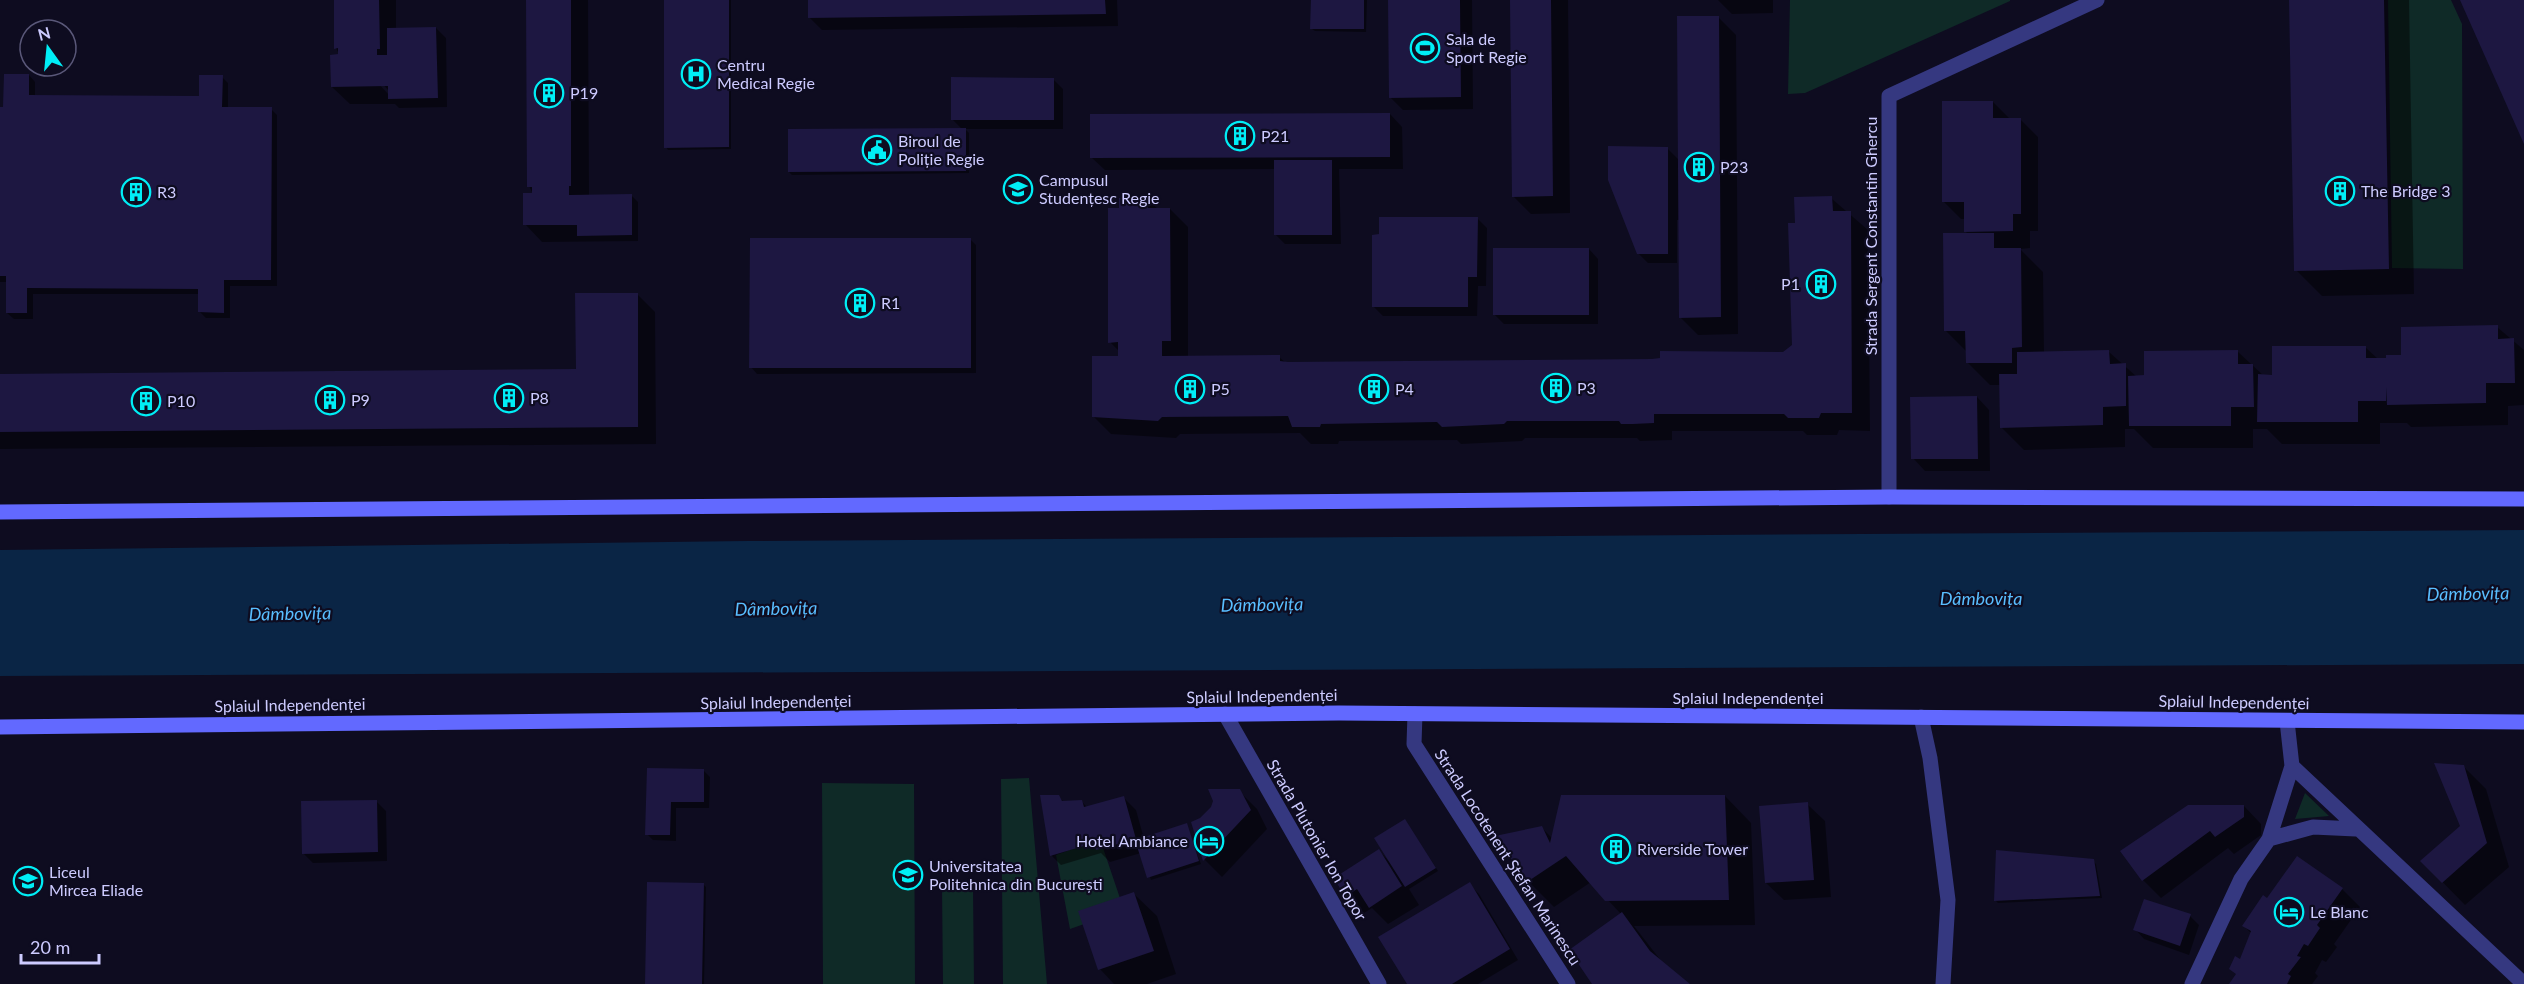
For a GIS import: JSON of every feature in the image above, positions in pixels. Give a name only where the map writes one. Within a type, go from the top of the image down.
[{"type":"main road","points":[[0,512],[1889,497],[2524,499]]},
{"type":"main road","name":"Splaiul Independenței","points":[[0,727],[1224,714],[2524,722]]},
{"type":"street","name":"Strada Sergent Constantin Ghercu","points":[[1889,497],[1889,96],[2097,0]]},
{"type":"street","name":"Strada Plutonier Ion Topor","points":[[1224,714],[1379,984]]},
{"type":"street","name":"Strada Locotenent Ștefan Marinescu","points":[[1415,714],[1414,744],[1568,984]]},
{"type":"street","points":[[1921,717],[1930,758],[1948,900],[1943,984]]},
{"type":"street","points":[[2192,984],[2241,879],[2269,838],[2292,766],[2287,721]]},
{"type":"street","points":[[2292,766],[2356,829],[2524,984]]},
{"type":"street","points":[[2269,838],[2313,827],[2356,829]]},
{"type":"green space","points":[[1790,0],[2010,1],[1805,93],[1788,94]]},
{"type":"green space","points":[[2388,0],[2451,0],[2462,24],[2463,269],[2392,268]]},
{"type":"green space","points":[[1029,778],[1047,984],[1003,984],[1001,779]]},
{"type":"green space","points":[[822,783],[914,784],[915,984],[823,984]]},
{"type":"green space","points":[[2305,793],[2329,816],[2295,819]]},
{"type":"green space","points":[[1100,839],[1124,910],[1070,929],[1056,855]]},
{"type":"green space","points":[[942,888],[973,888],[974,984],[943,984]]},
{"type":"water","name":"Dâmbovița","points":[[2524,530],[2524,664],[0,676],[0,550],[747,541]]},
{"type":"building","points":[[334,0],[379,0],[380,49],[377,49],[377,55],[387,55],[387,28],[436,27],[438,98],[388,99],[388,86],[331,87],[330,55],[338,54],[338,48],[334,49]]},
{"type":"building","name":"P19","points":[[526,0],[571,0],[571,186],[569,186],[569,195],[632,194],[632,235],[577,236],[577,225],[523,225],[523,193],[532,193],[532,187],[527,187]]},
{"type":"building","name":"Centru Medical Regie","points":[[664,0],[729,0],[729,147],[664,148]]},
{"type":"building","points":[[808,0],[1105,0],[1106,14],[808,18]]},
{"type":"building","points":[[1311,0],[1364,0],[1364,29],[1310,29]]},
{"type":"building","name":"Sala de Sport Regie","points":[[1388,0],[1460,0],[1461,97],[1389,98]]},
{"type":"building","points":[[1510,0],[1551,0],[1553,196],[1512,197]]},
{"type":"building","name":"The Bridge 3","points":[[2289,0],[2384,0],[2389,269],[2294,271]]},
{"type":"building","points":[[2460,0],[2524,0],[2524,144]]},
{"type":"building","name":"P23","points":[[1677,16],[1719,16],[1721,317],[1679,318]]},
{"type":"building","name":"R3","points":[[4,74],[18,74],[18,78],[29,78],[29,95],[199,96],[199,75],[223,75],[222,107],[272,107],[271,280],[224,280],[224,313],[198,312],[198,289],[27,288],[27,313],[6,313],[6,276],[0,276],[0,107],[3,107]]},
{"type":"building","points":[[951,77],[1054,78],[1054,120],[951,120]]},
{"type":"building","points":[[1942,101],[1993,101],[1993,118],[2021,118],[2021,214],[2013,214],[2013,231],[1964,232],[1964,202],[1942,202]]},
{"type":"building","name":"P21","points":[[1390,113],[1390,157],[1090,158],[1090,114]]},
{"type":"building","name":"Biroul de Poliție Regie","points":[[966,128],[966,171],[788,172],[788,129]]},
{"type":"building","points":[[1608,146],[1668,147],[1668,254],[1637,254],[1608,180]]},
{"type":"building","points":[[1274,160],[1332,160],[1332,235],[1274,235]]},
{"type":"building","points":[[1832,196],[1833,211],[1851,211],[1852,413],[1821,413],[1819,418],[1788,418],[1784,414],[1654,414],[1654,423],[1507,421],[1504,424],[1442,427],[1437,422],[1321,424],[1320,427],[1292,427],[1288,416],[1162,417],[1158,421],[1092,417],[1092,356],[1118,356],[1118,342],[1108,343],[1108,208],[1119,208],[1119,198],[1148,198],[1148,208],[1170,208],[1171,341],[1162,341],[1162,356],[1280,355],[1280,361],[1288,362],[1652,359],[1660,358],[1660,351],[1783,352],[1792,345],[1788,223],[1795,223],[1794,197]]},
{"type":"building","points":[[1379,217],[1478,217],[1477,277],[1468,277],[1468,307],[1372,307],[1372,235],[1379,234]]},
{"type":"building","points":[[1943,233],[1994,233],[1994,248],[2021,248],[2022,347],[2012,348],[2012,363],[1966,363],[1965,331],[1944,331]]},
{"type":"building","name":"R1","points":[[750,238],[971,238],[971,368],[749,368]]},
{"type":"building","points":[[1493,248],[1589,248],[1589,315],[1493,315]]},
{"type":"building","points":[[575,293],[638,293],[638,427],[0,432],[0,374],[576,369]]},
{"type":"building","points":[[2498,325],[2498,339],[2514,338],[2515,383],[2486,383],[2486,403],[2387,405],[2386,387],[2386,401],[2358,401],[2358,422],[2257,422],[2258,374],[2272,375],[2272,346],[2366,346],[2366,358],[2386,358],[2386,355],[2401,355],[2401,327]]},
{"type":"building","points":[[2109,350],[2110,364],[2126,363],[2126,406],[2103,407],[2103,425],[2000,428],[1999,374],[2017,374],[2017,352]]},
{"type":"building","points":[[2238,350],[2238,364],[2253,364],[2254,407],[2231,407],[2231,426],[2129,426],[2128,376],[2144,375],[2144,351]]},
{"type":"building","points":[[1977,396],[1978,459],[1911,459],[1910,397]]},
{"type":"building","points":[[2434,763],[2464,765],[2487,843],[2442,883],[2420,861],[2460,826]]},
{"type":"building","points":[[647,768],[704,769],[704,802],[671,802],[670,835],[645,835]]},
{"type":"building","name":"Hotel Ambiance","points":[[1208,789],[1240,789],[1251,810],[1203,861],[1191,822],[1200,818],[1211,807],[1213,801]]},
{"type":"building","points":[[1040,795],[1059,795],[1062,801],[1082,800],[1084,807],[1124,796],[1136,839],[1096,850],[1094,843],[1050,856]]},
{"type":"building","name":"Riverside Tower","points":[[1561,795],[1725,795],[1729,900],[1605,901],[1566,856],[1527,882],[1495,836],[1542,826],[1550,843]]},
{"type":"building","points":[[377,800],[378,852],[302,854],[301,801]]},
{"type":"building","points":[[1808,802],[1814,880],[1765,883],[1759,806]]},
{"type":"building","points":[[2188,805],[2244,805],[2244,817],[2215,837],[2210,831],[2142,881],[2120,851]]},
{"type":"building","points":[[1405,819],[1436,868],[1405,887],[1374,838]]},
{"type":"building","points":[[1187,823],[1199,861],[1147,878],[1135,840]]},
{"type":"building","points":[[1379,849],[1402,886],[1369,908],[1357,889],[1345,897],[1334,878]]},
{"type":"building","points":[[1996,850],[2094,859],[2100,896],[1994,901]]},
{"type":"building","name":"Le Blanc","points":[[2297,856],[2343,888],[2317,925],[2320,928],[2308,946],[2304,944],[2297,956],[2301,957],[2288,974],[2291,976],[2287,984],[2229,984],[2236,974],[2229,969],[2235,956],[2240,959],[2251,931],[2242,926],[2263,895],[2267,898]]},
{"type":"building","points":[[647,882],[704,883],[702,984],[645,984]]},
{"type":"building","points":[[1470,882],[1510,949],[1452,984],[1407,984],[1378,937]]},
{"type":"building","points":[[1134,892],[1154,951],[1098,970],[1078,911]]},
{"type":"building","points":[[2144,899],[2191,914],[2180,946],[2133,930]]},
{"type":"building","points":[[1622,912],[1650,951],[1690,984],[1592,984],[1569,950]]},
{"type":"place","name":"Sala de Sport Regie","points":[[1425,48]]},
{"type":"place","name":"Centru Medical Regie","points":[[696,74]]},
{"type":"place","name":"P19","points":[[549,93]]},
{"type":"place","name":"P21","points":[[1240,136]]},
{"type":"place","name":"Biroul de Poliție Regie","points":[[877,150]]},
{"type":"place","name":"P23","points":[[1699,167]]},
{"type":"place","name":"Campusul Studențesc Regie","points":[[1018,189]]},
{"type":"place","name":"The Bridge 3","points":[[2340,191]]},
{"type":"place","name":"R3","points":[[136,192]]},
{"type":"place","name":"P1","points":[[1821,284]]},
{"type":"place","name":"R1","points":[[860,303]]},
{"type":"place","name":"P3","points":[[1556,388]]},
{"type":"place","name":"P5","points":[[1190,389]]},
{"type":"place","name":"P4","points":[[1374,389]]},
{"type":"place","name":"P8","points":[[509,398]]},
{"type":"place","name":"P9","points":[[330,400]]},
{"type":"place","name":"P10","points":[[146,401]]},
{"type":"place","name":"Hotel Ambiance","points":[[1209,841]]},
{"type":"place","name":"Riverside Tower","points":[[1616,849]]},
{"type":"place","name":"Universitatea Politehnica din București","points":[[908,875]]},
{"type":"place","name":"Liceul Mircea Eliade","points":[[28,881]]},
{"type":"place","name":"Le Blanc","points":[[2289,912]]}]
